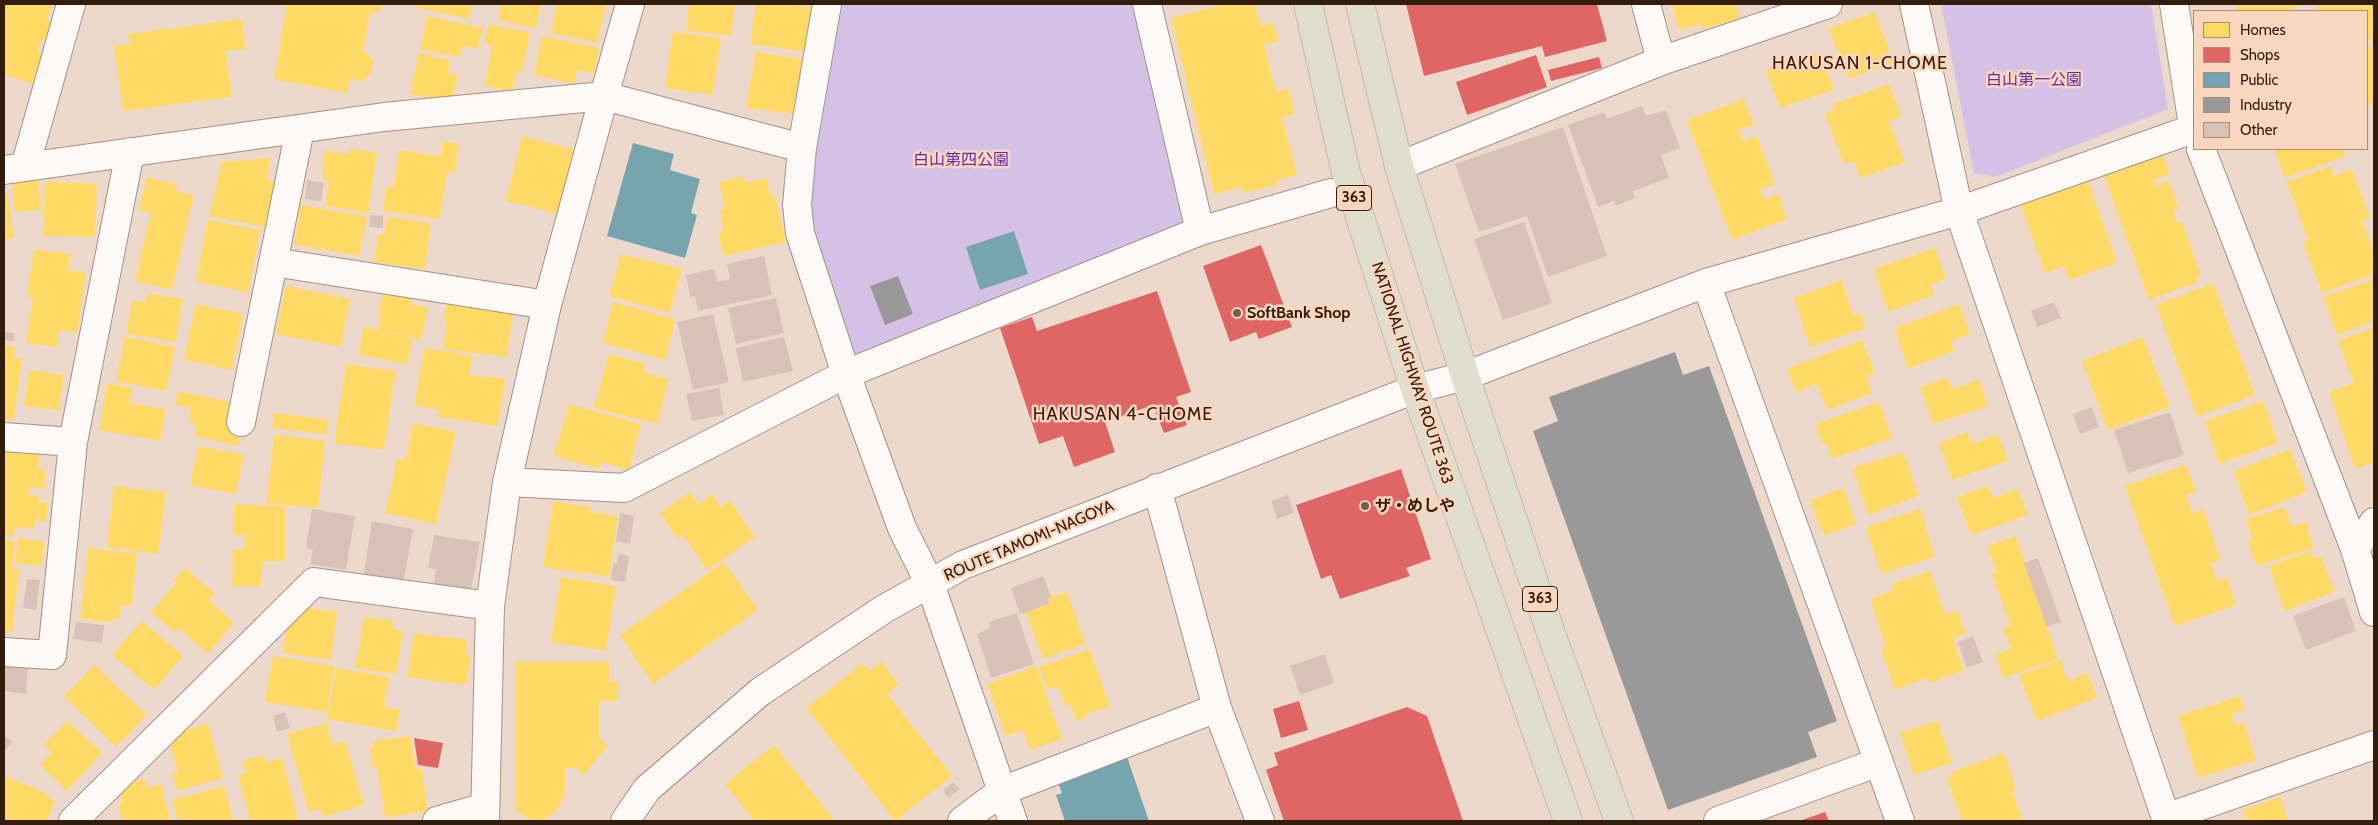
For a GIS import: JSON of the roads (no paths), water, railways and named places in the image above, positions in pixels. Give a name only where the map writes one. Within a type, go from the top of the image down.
[{"type":"highway","name":"NATIONAL HIGHWAY ROUTE 363","points":[[1308,4],[1346,173],[1415,389],[1568,821]]},
{"type":"highway","name":"363","points":[[1360,4],[1399,166],[1465,376],[1552,636],[1618,821]]},
{"type":"street","points":[[71,4],[14,168],[384,118],[604,96],[802,148]]},
{"type":"street","points":[[437,821],[485,814],[490,606],[507,482],[547,305],[630,4]]},
{"type":"street","points":[[827,4],[802,148],[796,205],[800,234],[846,374],[902,528],[930,584],[1013,821]]},
{"type":"street","points":[[1147,4],[1200,231]]},
{"type":"street","points":[[1646,4],[1661,61]]},
{"type":"street","points":[[1399,166],[1661,61],[1828,4]]},
{"type":"street","points":[[1914,4],[1959,211],[2166,820],[2374,745]]},
{"type":"street","points":[[2174,4],[2193,119]]},
{"type":"street","points":[[240,422],[300,129]]},
{"type":"street","name":"ROUTE TAMOMI-NAGOYA","points":[[625,821],[647,789],[760,692],[884,609],[963,565],[1415,389],[1465,376],[1706,284],[1959,211],[2193,138]]},
{"type":"street","points":[[2201,150],[2355,549],[2374,612]]},
{"type":"street","points":[[4,652],[52,654],[73,442],[130,152]]},
{"type":"street","points":[[507,482],[624,488],[846,374],[1200,231],[1331,193]]},
{"type":"street","points":[[273,262],[547,305]]},
{"type":"street","points":[[1706,284],[1900,821]]},
{"type":"street","points":[[4,437],[73,442]]},
{"type":"street","points":[[1157,488],[1218,708],[1260,821]]},
{"type":"street","points":[[2355,549],[2374,522]]},
{"type":"street","points":[[73,821],[314,582],[490,606]]},
{"type":"street","points":[[962,821],[1002,791],[1218,708]]},
{"type":"street","points":[[1718,821],[1879,762]]},
{"type":"place","name":"SoftBank Shop","points":[[1237,313]]},
{"type":"place","name":"ザ・めしや","points":[[1365,506]]},
{"type":"district","name":"HAKUSAN 1-CHOME","points":[[1860,64]]},
{"type":"district","name":"HAKUSAN 4-CHOME","points":[[1123,415]]},
{"type":"park label","name":"白山第一公園","points":[[2034,80]]},
{"type":"park label","name":"白山第四公園","points":[[961,160]]}]
